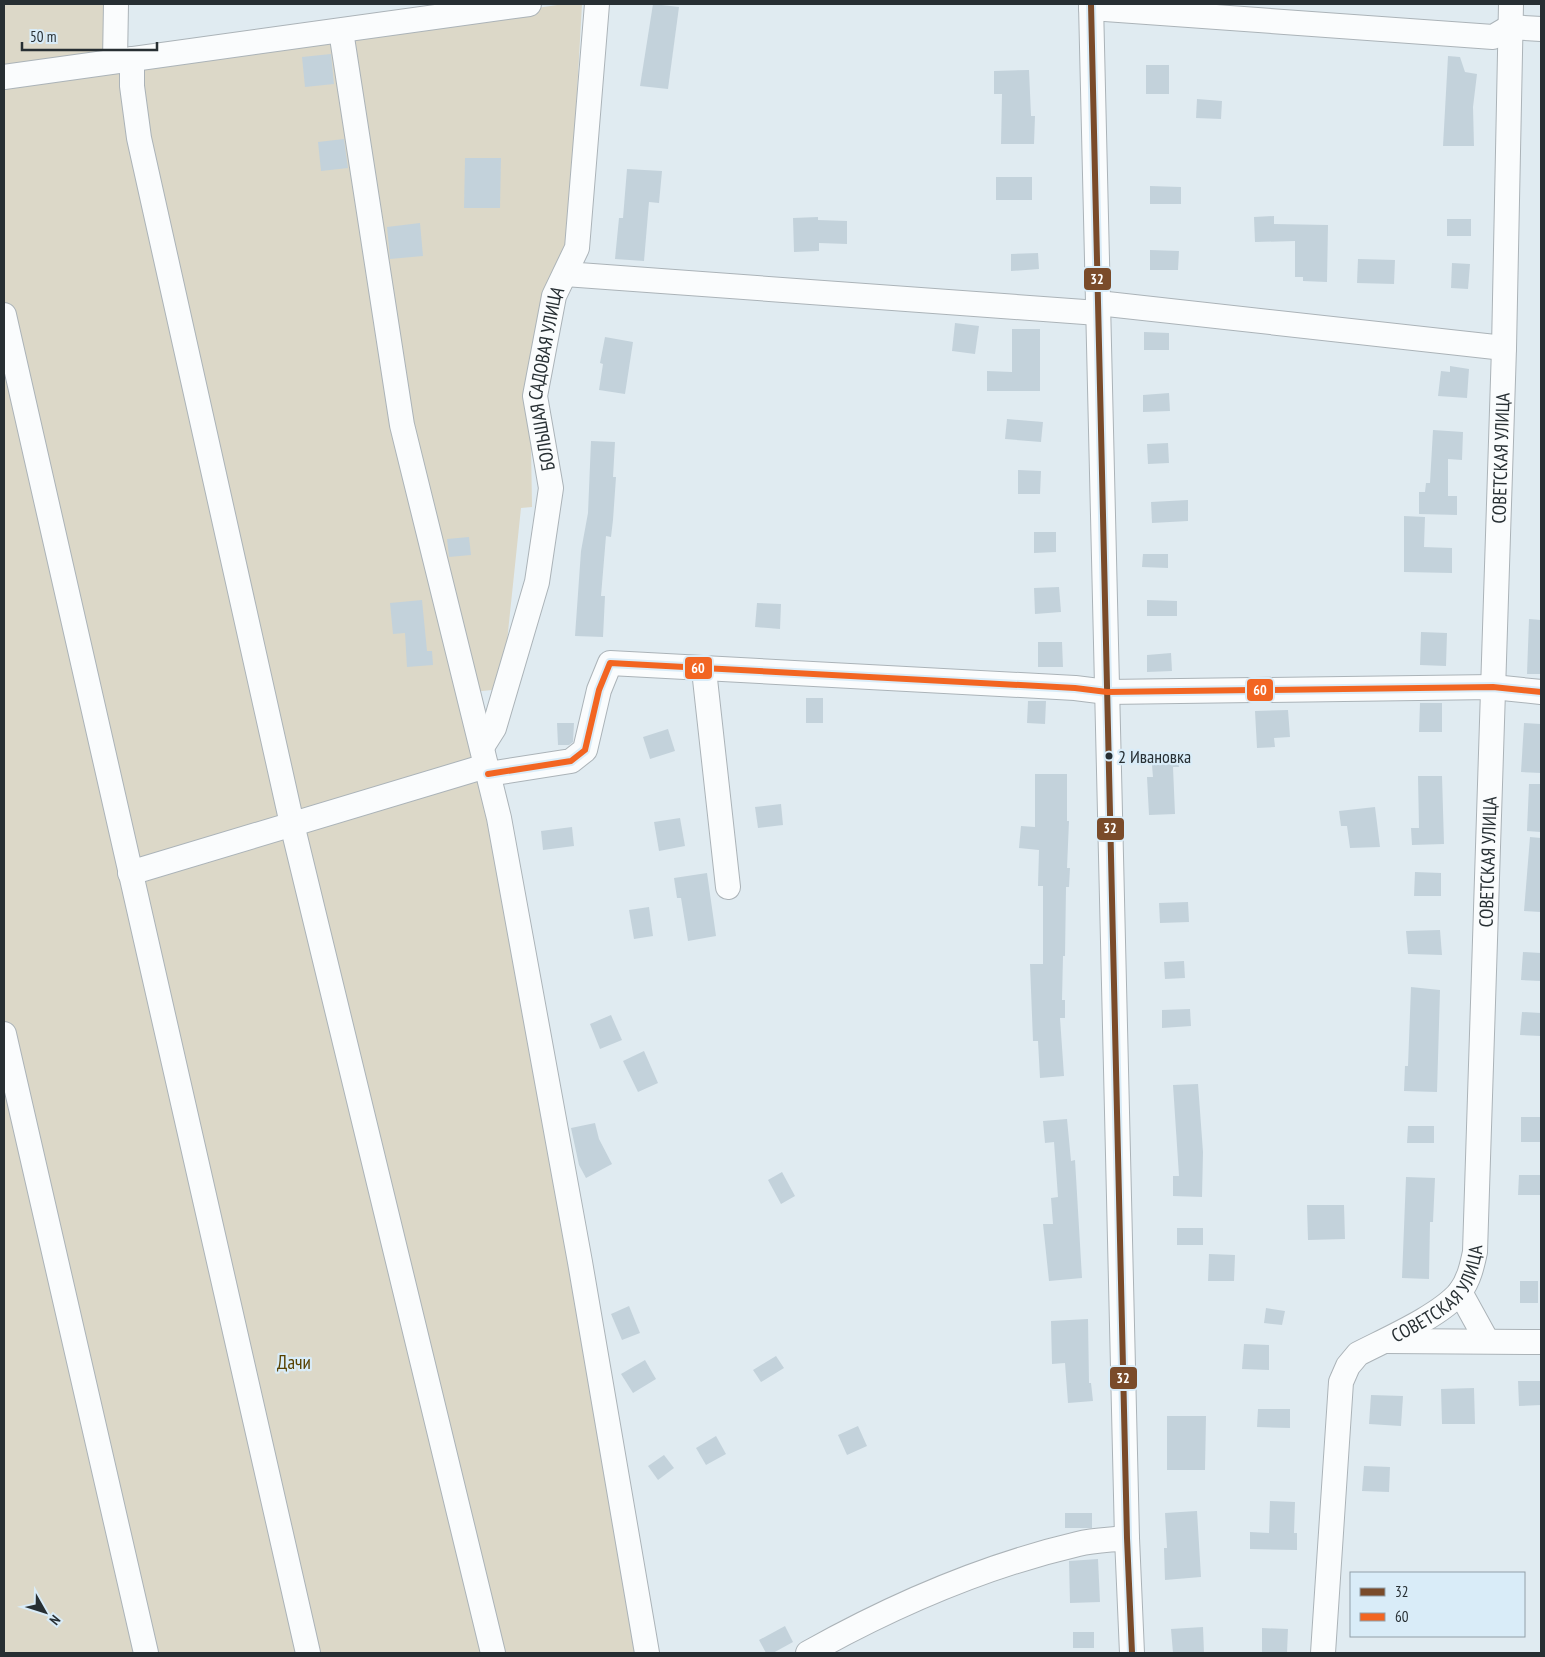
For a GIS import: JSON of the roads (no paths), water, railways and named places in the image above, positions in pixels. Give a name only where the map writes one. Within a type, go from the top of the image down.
[{"type":"street","points":[[116,4],[124,60],[132,86],[138,138],[292,824],[493,1653]]},
{"type":"street","points":[[4,77],[529,4]]},
{"type":"street","name":"БОЛЬШАЯ САДОВАЯ УЛИЦА","points":[[485,762],[536,582],[551,488],[535,396],[554,296],[578,248],[597,4]]},
{"type":"street","points":[[1132,1653],[1127,1538],[1091,6],[1493,37],[1510,15],[1541,28]]},
{"type":"street","name":"СОВЕТСКАЯ УЛИЦА","points":[[1323,1653],[1341,1382],[1348,1366],[1358,1354],[1443,1308],[1460,1292],[1469,1276],[1475,1252],[1504,348],[1510,15]]},
{"type":"street","points":[[340,31],[402,425],[499,818],[577,1243],[647,1653]]},
{"type":"street","points":[[565,274],[1098,308],[1504,348]]},
{"type":"street","points":[[4,315],[308,1653]]},
{"type":"street","points":[[130,873],[292,824],[485,762],[571,761],[585,750],[599,690],[610,663],[704,670],[1075,688],[1107,692],[1493,688],[1541,692]]},
{"type":"street","points":[[704,670],[728,887]]},
{"type":"street","points":[[4,1034],[146,1653]]},
{"type":"street","points":[[1460,1292],[1487,1341]]},
{"type":"street","points":[[1383,1341],[1541,1342]]},
{"type":"street","points":[[808,1653],[850,1630],[971,1576],[1079,1543],[1127,1538]]},
{"type":"place","name":"2 Ивановка","points":[[1109,756]]},
{"type":"park label","name":"Дачи","points":[[294,1362]]}]
